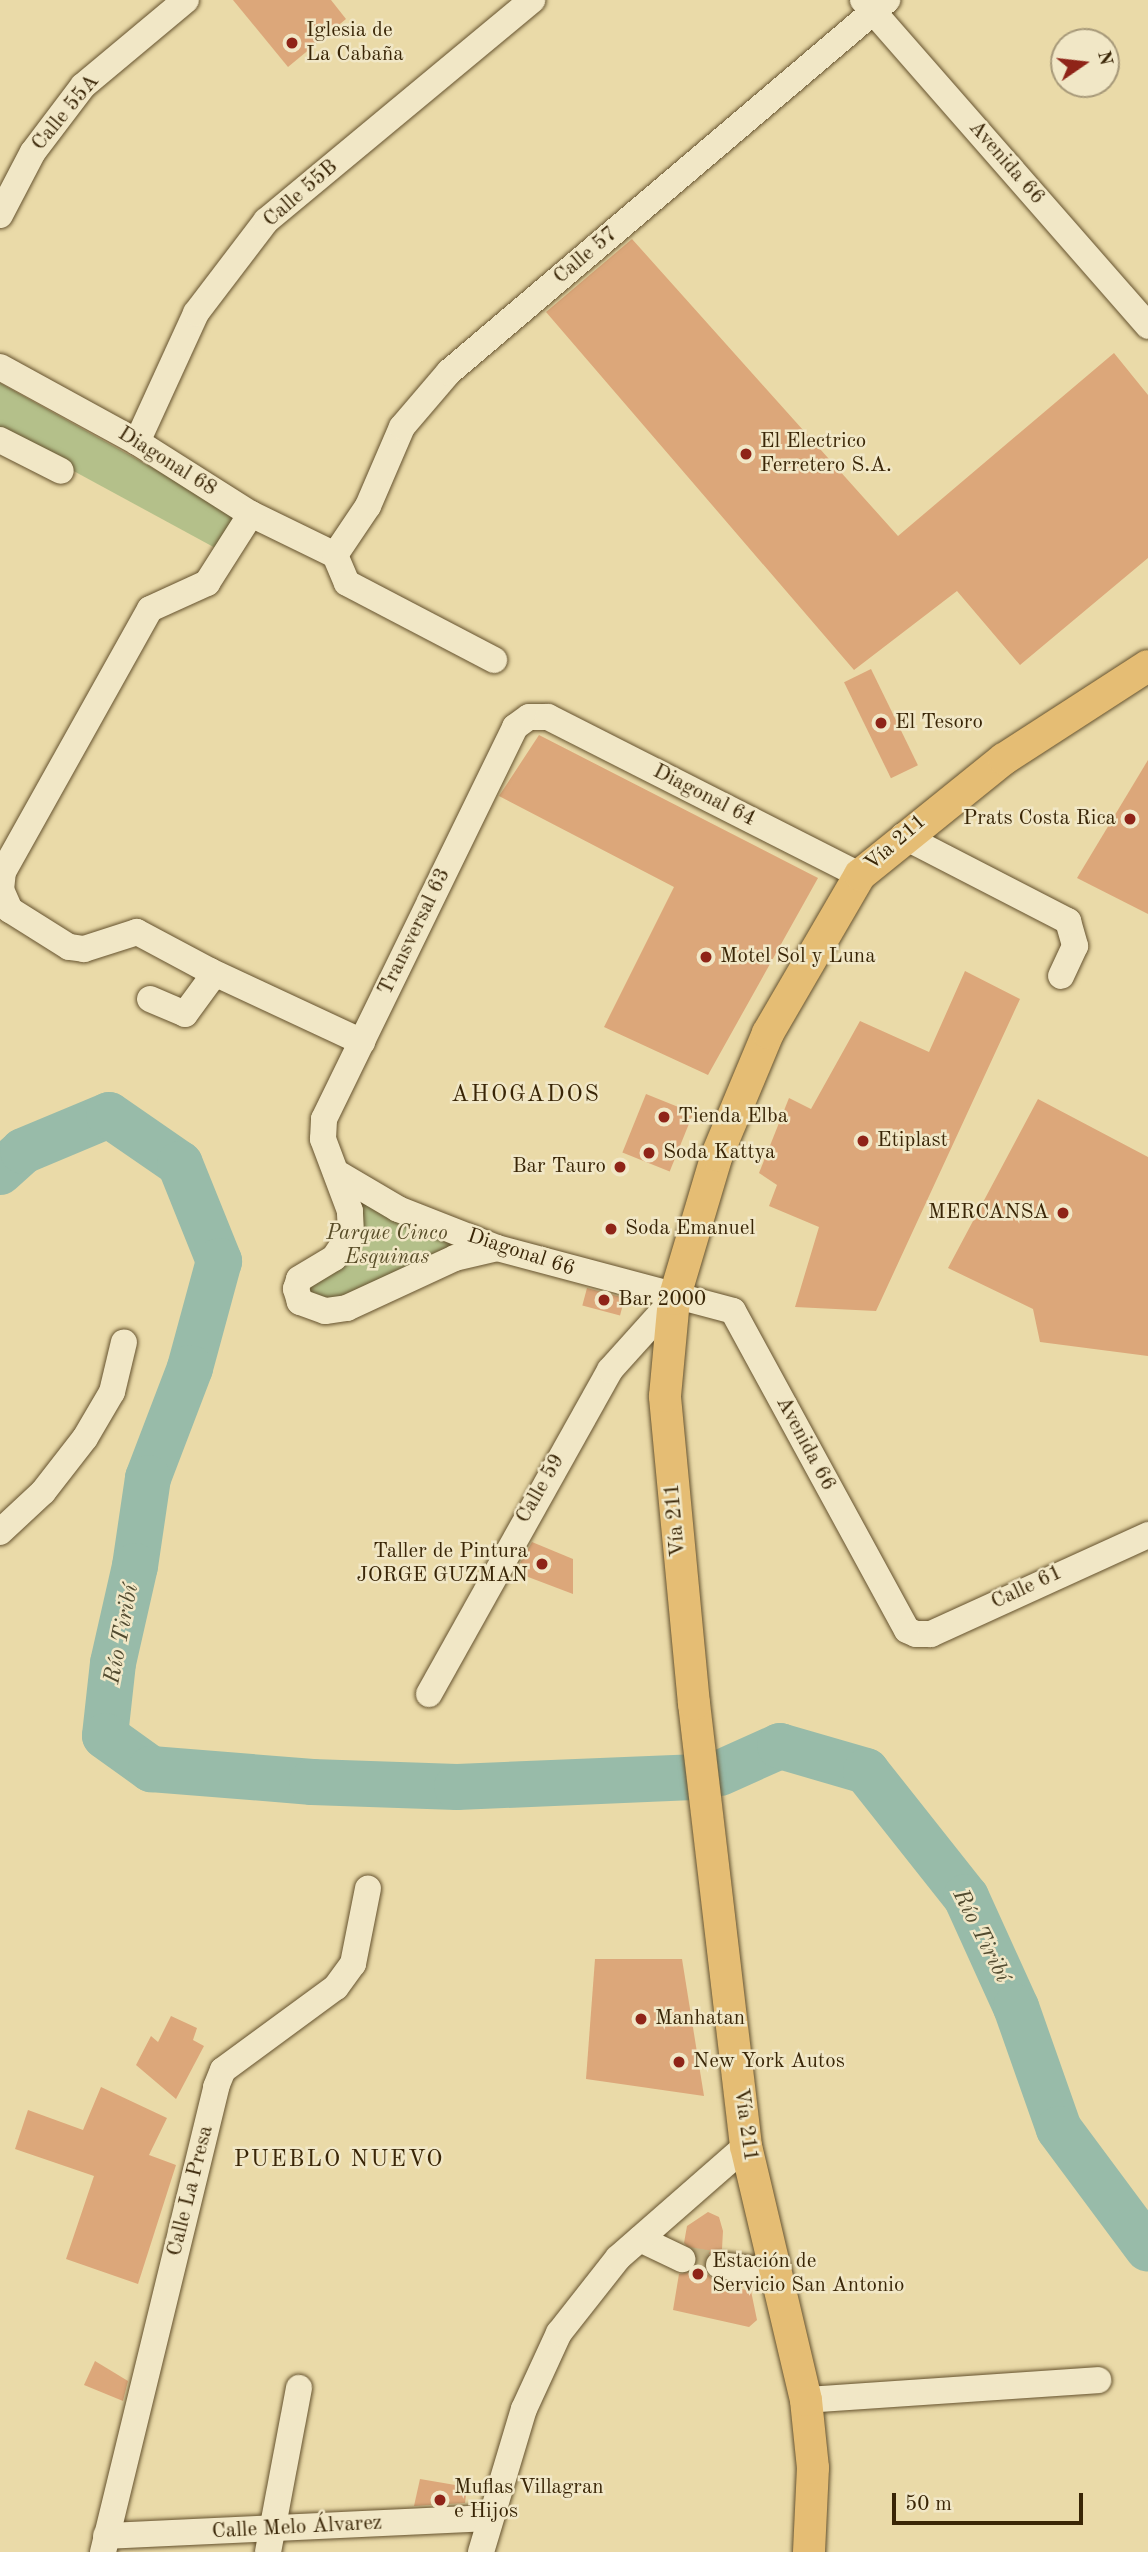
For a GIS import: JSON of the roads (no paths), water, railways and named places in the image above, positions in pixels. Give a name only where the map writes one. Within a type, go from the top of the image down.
[{"type":"main road","name":"Vía 211","points":[[809,2552],[813,2468],[806,2400],[746,2146],[694,1704],[665,1396],[674,1299],[717,1156],[768,1032],[860,875],[903,836],[1004,759],[1148,666]]},
{"type":"street","name":"Calle 55A","points":[[0,215],[33,152],[83,86],[186,0]]},
{"type":"street","name":"Calle 55B","points":[[136,442],[196,313],[266,221],[532,0]]},
{"type":"street","name":"Avenida 66","points":[[875,4],[1148,326]]},
{"type":"street","name":"Calle 57","points":[[335,555],[368,506],[402,427],[449,372],[875,4]]},
{"type":"street","name":"Diagonal 68","points":[[0,367],[136,442],[251,514],[335,555]]},
{"type":"street","points":[[0,440],[61,471]]},
{"type":"street","points":[[251,514],[207,583],[150,608],[13,851],[0,890],[10,910],[69,947],[84,949],[138,932],[210,971],[362,1042]]},
{"type":"street","points":[[335,555],[347,583],[494,660]]},
{"type":"street","name":"Transversal 63","points":[[496,1248],[455,1258],[347,1308],[324,1311],[300,1302],[299,1279],[334,1258],[351,1233],[337,1173],[323,1139],[324,1119],[515,727],[529,717],[548,717]]},
{"type":"street","name":"Diagonal 64","points":[[548,717],[860,875]]},
{"type":"street","points":[[903,836],[1068,921],[1075,946],[1061,976]]},
{"type":"street","points":[[150,999],[180,1014],[189,1012],[210,971]]},
{"type":"street","name":"Diagonal 66","points":[[337,1173],[398,1209],[496,1248],[674,1299]]},
{"type":"street","name":"Avenida 66","points":[[674,1299],[733,1311],[906,1630]]},
{"type":"street","name":"Calle 59","points":[[429,1694],[610,1370],[674,1299]]},
{"type":"street","points":[[0,1532],[43,1492],[85,1438],[112,1392],[124,1342]]},
{"type":"street","name":"Calle 61","points":[[906,1630],[931,1634],[1148,1535]]},
{"type":"street","name":"Calle La Presa","points":[[105,2544],[216,2087],[223,2070],[336,1987],[353,1964],[368,1888]]},
{"type":"street","points":[[481,2552],[488,2518],[524,2409],[559,2333],[618,2258],[746,2146]]},
{"type":"street","points":[[640,2239],[682,2259]]},
{"type":"street","points":[[719,2265],[776,2272]]},
{"type":"street","points":[[806,2400],[1098,2380]]},
{"type":"street","points":[[270,2541],[299,2388]]},
{"type":"street","name":"Calle Melo Álvarez","points":[[105,2544],[270,2541],[488,2518]]},
{"type":"waterway","name":"Río Tiribí","points":[[0,1172],[23,1151],[109,1115],[180,1164],[219,1261],[190,1368],[148,1478],[135,1566],[113,1663],[105,1736],[151,1769],[312,1782],[457,1787],[693,1777]]},
{"type":"waterway","name":"Río Tiribí","points":[[720,1773],[780,1746],[866,1771],[966,1897],[1016,2007],[1059,2129],[1148,2249]]},
{"type":"tunnel","points":[[682,2259],[719,2265]]},
{"type":"place","name":"Iglesia de La Cabaña","points":[[292,43]]},
{"type":"place","name":"El Electrico Ferretero S.A.","points":[[746,454]]},
{"type":"place","name":"El Tesoro","points":[[881,723]]},
{"type":"place","name":"Prats Costa Rica","points":[[1130,819]]},
{"type":"place","name":"Motel Sol y Luna","points":[[706,957]]},
{"type":"place","name":"Tienda Elba","points":[[664,1117]]},
{"type":"place","name":"Etiplast","points":[[863,1141]]},
{"type":"place","name":"Soda Kattya","points":[[649,1153]]},
{"type":"place","name":"Bar Tauro","points":[[620,1167]]},
{"type":"place","name":"MERCANSA","points":[[1063,1213]]},
{"type":"place","name":"Soda Emanuel","points":[[611,1229]]},
{"type":"place","name":"Bar 2000","points":[[604,1300]]},
{"type":"place","name":"Taller de Pintura JORGE GUZMAN","points":[[542,1564]]},
{"type":"place","name":"Manhatan","points":[[641,2019]]},
{"type":"place","name":"New York Autos","points":[[679,2062]]},
{"type":"place","name":"Estación de Servicio San Antonio","points":[[698,2274]]},
{"type":"place","name":"Muflas Villagran e Hijos","points":[[440,2500]]},
{"type":"district","name":"AHOGADOS","points":[[526,1095]]},
{"type":"district","name":"PUEBLO NUEVO","points":[[339,2160]]},
{"type":"park label","name":"Parque Cinco Esquinas","points":[[387,1246]]}]
